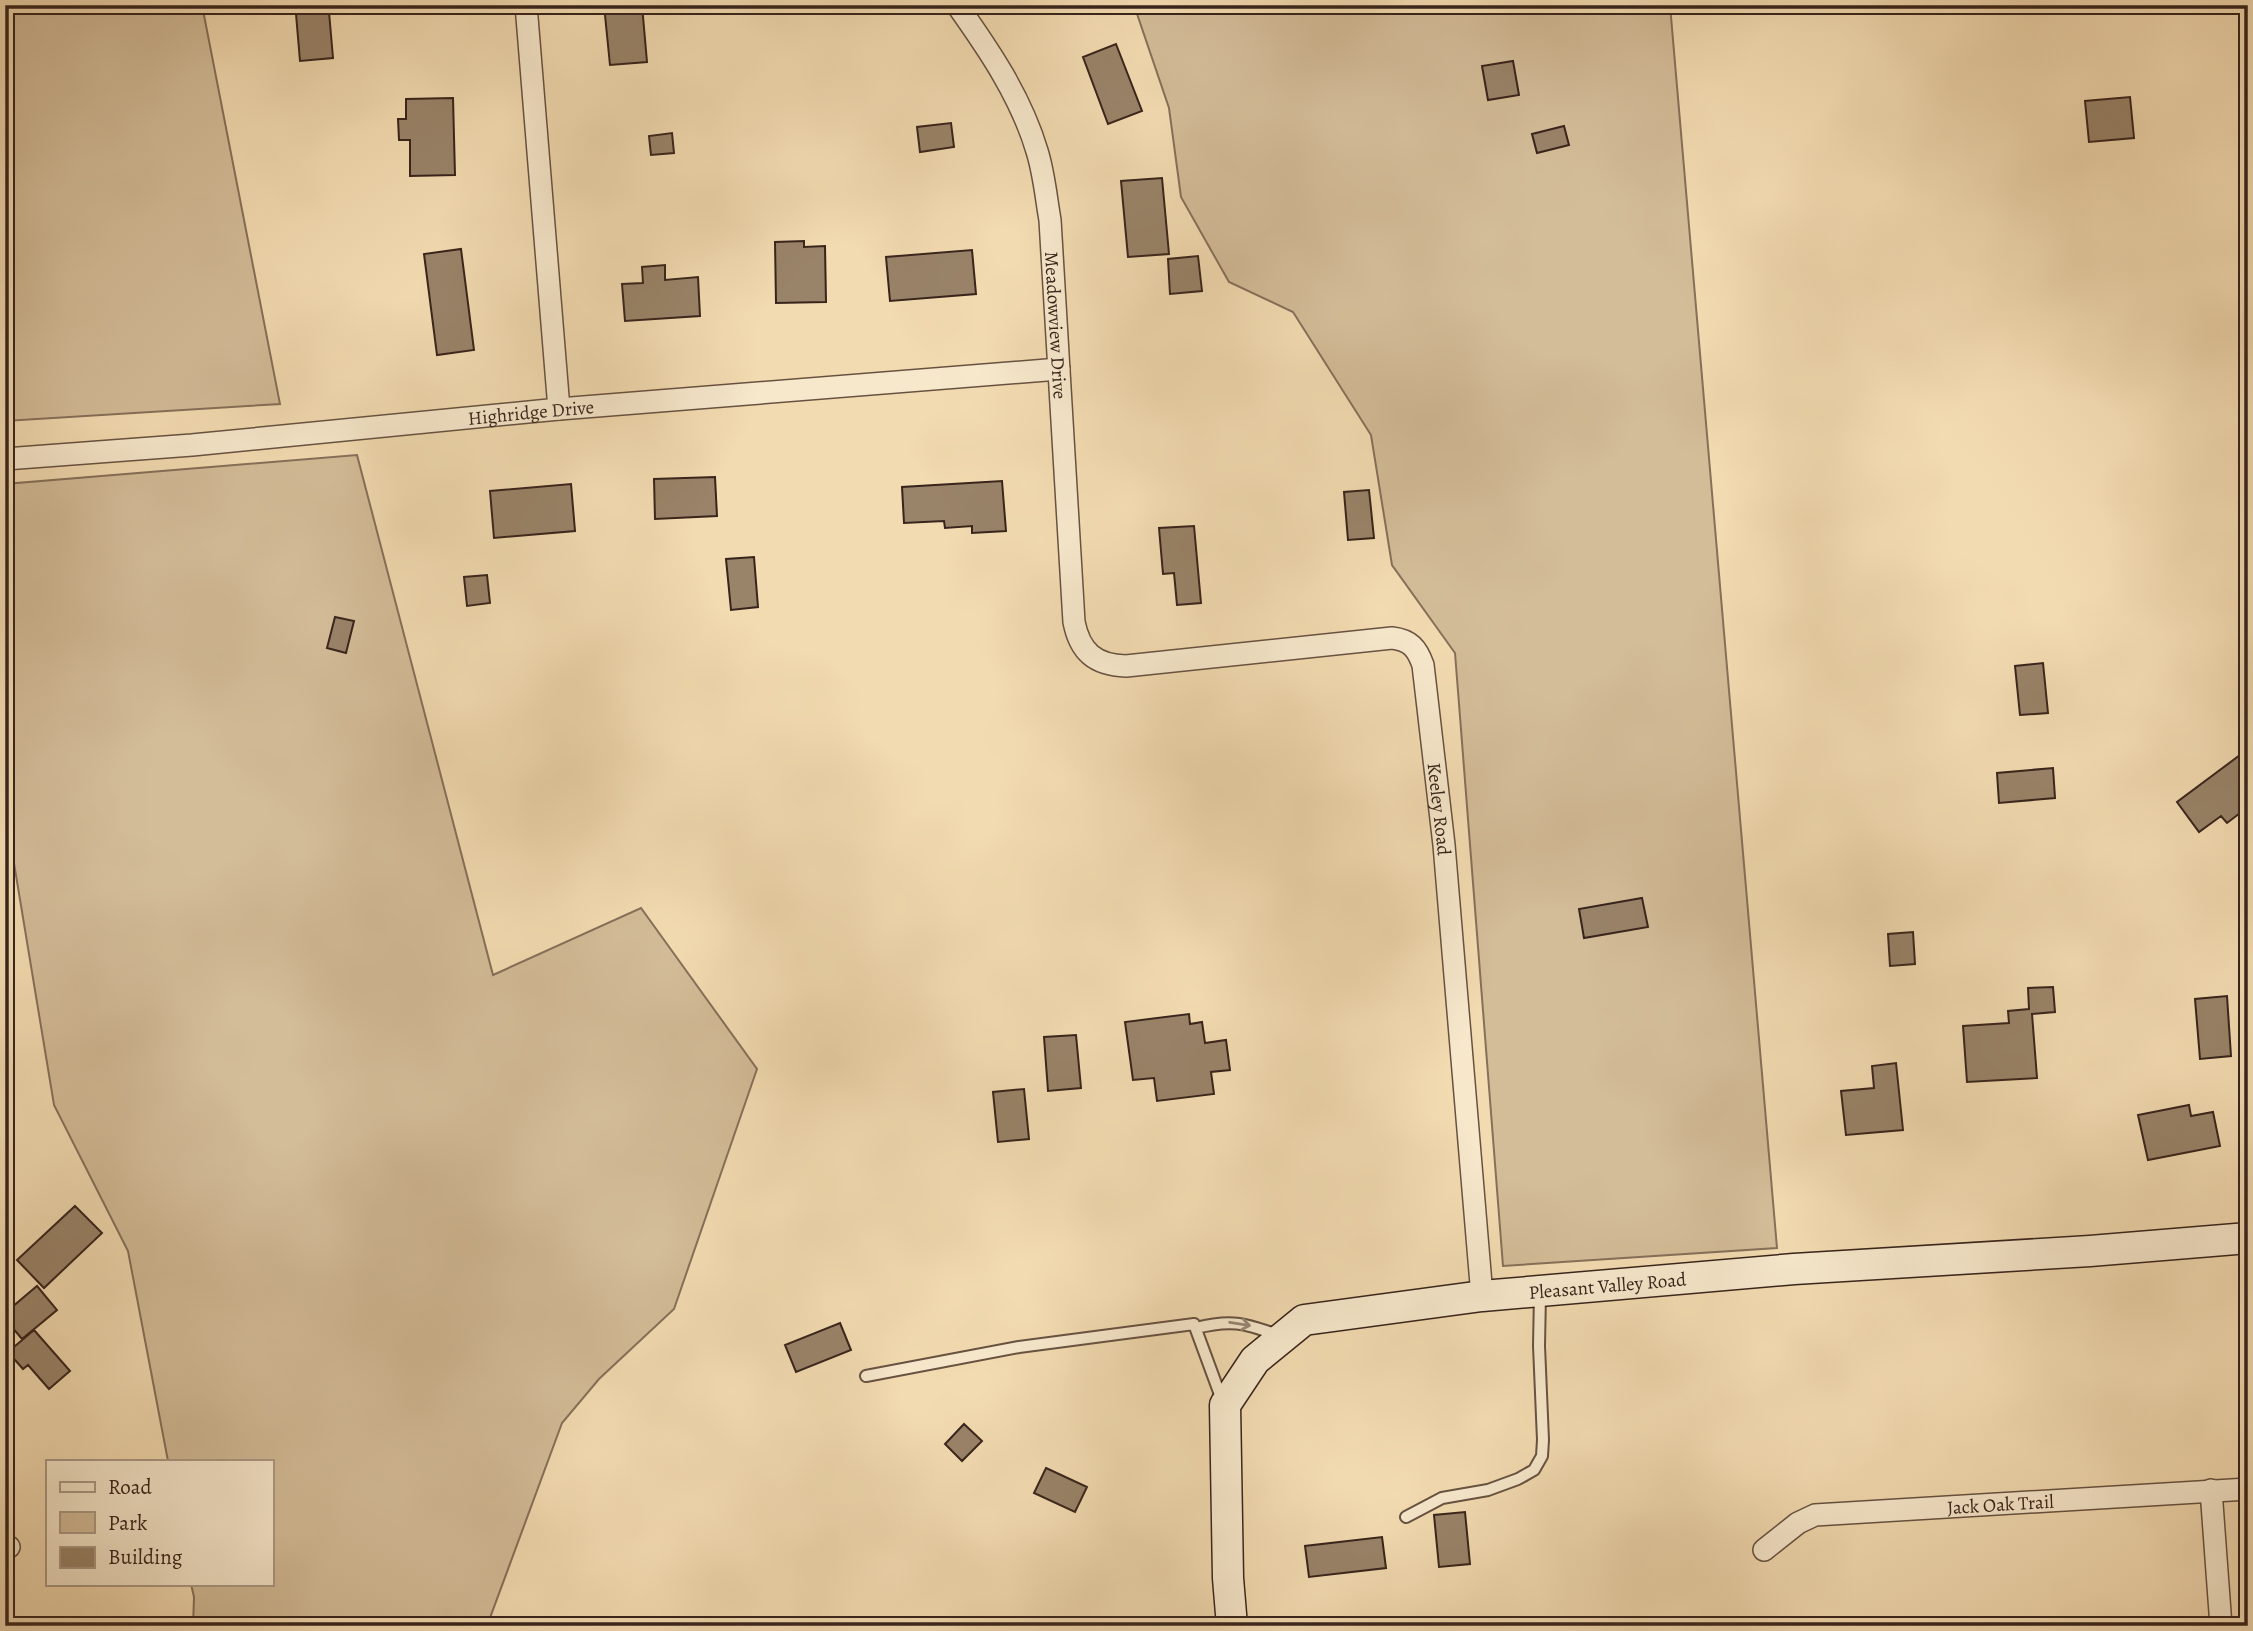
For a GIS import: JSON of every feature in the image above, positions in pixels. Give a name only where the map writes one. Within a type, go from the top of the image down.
[{"type":"street","points":[[526,5],[558,409]]},
{"type":"street","name":"Meadowview Drive","points":[[957,5],[991,54],[1010,88],[1037,151],[1050,220],[1074,622],[1077,637],[1085,650],[1096,659]]},
{"type":"street","name":"Highridge Drive","points":[[5,459],[204,444],[558,409],[1059,369]]},
{"type":"street","name":"Keeley Road","points":[[1096,659],[1109,665],[1144,666],[1392,638],[1402,639],[1418,652],[1423,665],[1444,845],[1482,1296]]},
{"type":"street","name":"Pleasant Valley Road","points":[[1225,1405],[1255,1360],[1304,1320],[1482,1296],[1794,1269],[2090,1251],[2248,1238]]},
{"type":"street","points":[[1225,1405],[1228,1578],[1232,1626]]},
{"type":"street","name":"Jack Oak Trail","points":[[1765,1550],[1798,1523],[1815,1516],[2248,1489]]},
{"type":"street","points":[[2211,1490],[2221,1626]]},
{"type":"lane","points":[[1406,1517],[1442,1498],[1488,1490],[1534,1470],[1542,1456],[1543,1440],[1539,1346],[1540,1291]]},
{"type":"lane","points":[[1196,1328],[1220,1322],[1245,1324],[1284,1337]]},
{"type":"lane","points":[[866,1376],[1019,1347],[1194,1324],[1225,1405]]},
{"type":"green space","points":[[5,5],[202,5],[280,404],[5,421]]},
{"type":"green space","points":[[1134,5],[1670,5],[1777,1248],[1503,1266],[1455,653],[1392,565],[1371,435],[1293,312],[1229,282],[1181,197],[1169,108]]},
{"type":"green space","points":[[357,455],[493,975],[641,908],[757,1069],[674,1309],[599,1379],[562,1423],[487,1626],[193,1626],[194,1597],[191,1586],[273,1586],[273,1460],[168,1460],[128,1251],[54,1105],[5,809],[5,484]]},
{"type":"building","points":[[604,5],[642,5],[647,62],[610,65]]},
{"type":"building","points":[[329,12],[333,58],[300,61],[296,14]]},
{"type":"building","points":[[1116,44],[1142,111],[1108,124],[1083,57]]},
{"type":"building","points":[[1513,61],[1519,95],[1488,100],[1482,66]]},
{"type":"building","points":[[2130,97],[2134,138],[2089,142],[2085,101]]},
{"type":"building","points":[[453,98],[455,175],[410,176],[410,140],[399,140],[398,119],[406,119],[406,99]]},
{"type":"building","points":[[951,123],[954,147],[920,152],[917,127]]},
{"type":"building","points":[[1564,126],[1569,145],[1537,153],[1532,134]]},
{"type":"building","points":[[672,133],[674,153],[651,155],[649,136]]},
{"type":"building","points":[[1162,178],[1169,254],[1128,257],[1121,181]]},
{"type":"building","points":[[804,241],[804,247],[825,246],[826,302],[776,303],[775,242]]},
{"type":"building","points":[[461,249],[474,350],[437,355],[424,254]]},
{"type":"building","points":[[972,250],[976,294],[890,301],[886,257]]},
{"type":"building","points":[[1198,256],[1202,291],[1170,294],[1168,259]]},
{"type":"building","points":[[665,265],[665,280],[698,277],[700,316],[625,321],[622,284],[643,283],[642,267]]},
{"type":"building","points":[[715,477],[717,516],[655,519],[654,479]]},
{"type":"building","points":[[1002,481],[1006,531],[972,533],[972,526],[945,528],[944,521],[904,523],[902,487]]},
{"type":"building","points":[[571,484],[575,531],[494,538],[490,491]]},
{"type":"building","points":[[1369,490],[1374,538],[1348,540],[1344,492]]},
{"type":"building","points":[[1194,526],[1201,603],[1177,605],[1174,573],[1163,574],[1159,528]]},
{"type":"building","points":[[754,557],[758,607],[731,610],[726,559]]},
{"type":"building","points":[[487,575],[490,603],[467,606],[464,577]]},
{"type":"building","points":[[335,617],[354,621],[346,653],[327,648]]},
{"type":"building","points":[[2043,663],[2048,713],[2020,715],[2015,666]]},
{"type":"building","points":[[2248,749],[2248,807],[2227,823],[2221,816],[2199,832],[2177,802]]},
{"type":"building","points":[[2053,768],[2055,798],[1999,803],[1997,773]]},
{"type":"building","points":[[1642,898],[1648,927],[1584,938],[1579,909]]},
{"type":"building","points":[[1913,932],[1915,964],[1890,966],[1888,934]]},
{"type":"building","points":[[2053,987],[2055,1012],[2032,1014],[2037,1078],[1967,1082],[1963,1026],[2009,1023],[2008,1011],[2029,1009],[2028,988]]},
{"type":"building","points":[[2227,996],[2231,1056],[2200,1059],[2195,999]]},
{"type":"building","points":[[1189,1014],[1190,1024],[1202,1022],[1205,1043],[1226,1040],[1230,1070],[1211,1072],[1214,1094],[1157,1101],[1154,1078],[1133,1080],[1125,1022]]},
{"type":"building","points":[[1076,1035],[1081,1088],[1048,1091],[1044,1037]]},
{"type":"building","points":[[1896,1063],[1903,1130],[1846,1135],[1841,1091],[1874,1088],[1872,1066]]},
{"type":"building","points":[[1024,1089],[1029,1139],[998,1142],[993,1092]]},
{"type":"building","points":[[2189,1105],[2191,1116],[2213,1112],[2220,1146],[2148,1160],[2138,1115]]},
{"type":"building","points":[[75,1206],[102,1233],[44,1288],[17,1260]]},
{"type":"building","points":[[37,1286],[57,1310],[22,1339],[5,1319],[5,1313]]},
{"type":"building","points":[[840,1323],[851,1350],[796,1372],[785,1345]]},
{"type":"building","points":[[34,1330],[70,1371],[49,1389],[28,1365],[23,1369],[8,1352]]},
{"type":"building","points":[[964,1424],[982,1441],[962,1461],[945,1444]]},
{"type":"building","points":[[1046,1468],[1087,1487],[1075,1512],[1034,1493]]},
{"type":"building","points":[[1465,1512],[1470,1564],[1439,1567],[1434,1515]]},
{"type":"building","points":[[1382,1537],[1386,1568],[1309,1577],[1305,1546]]}]
